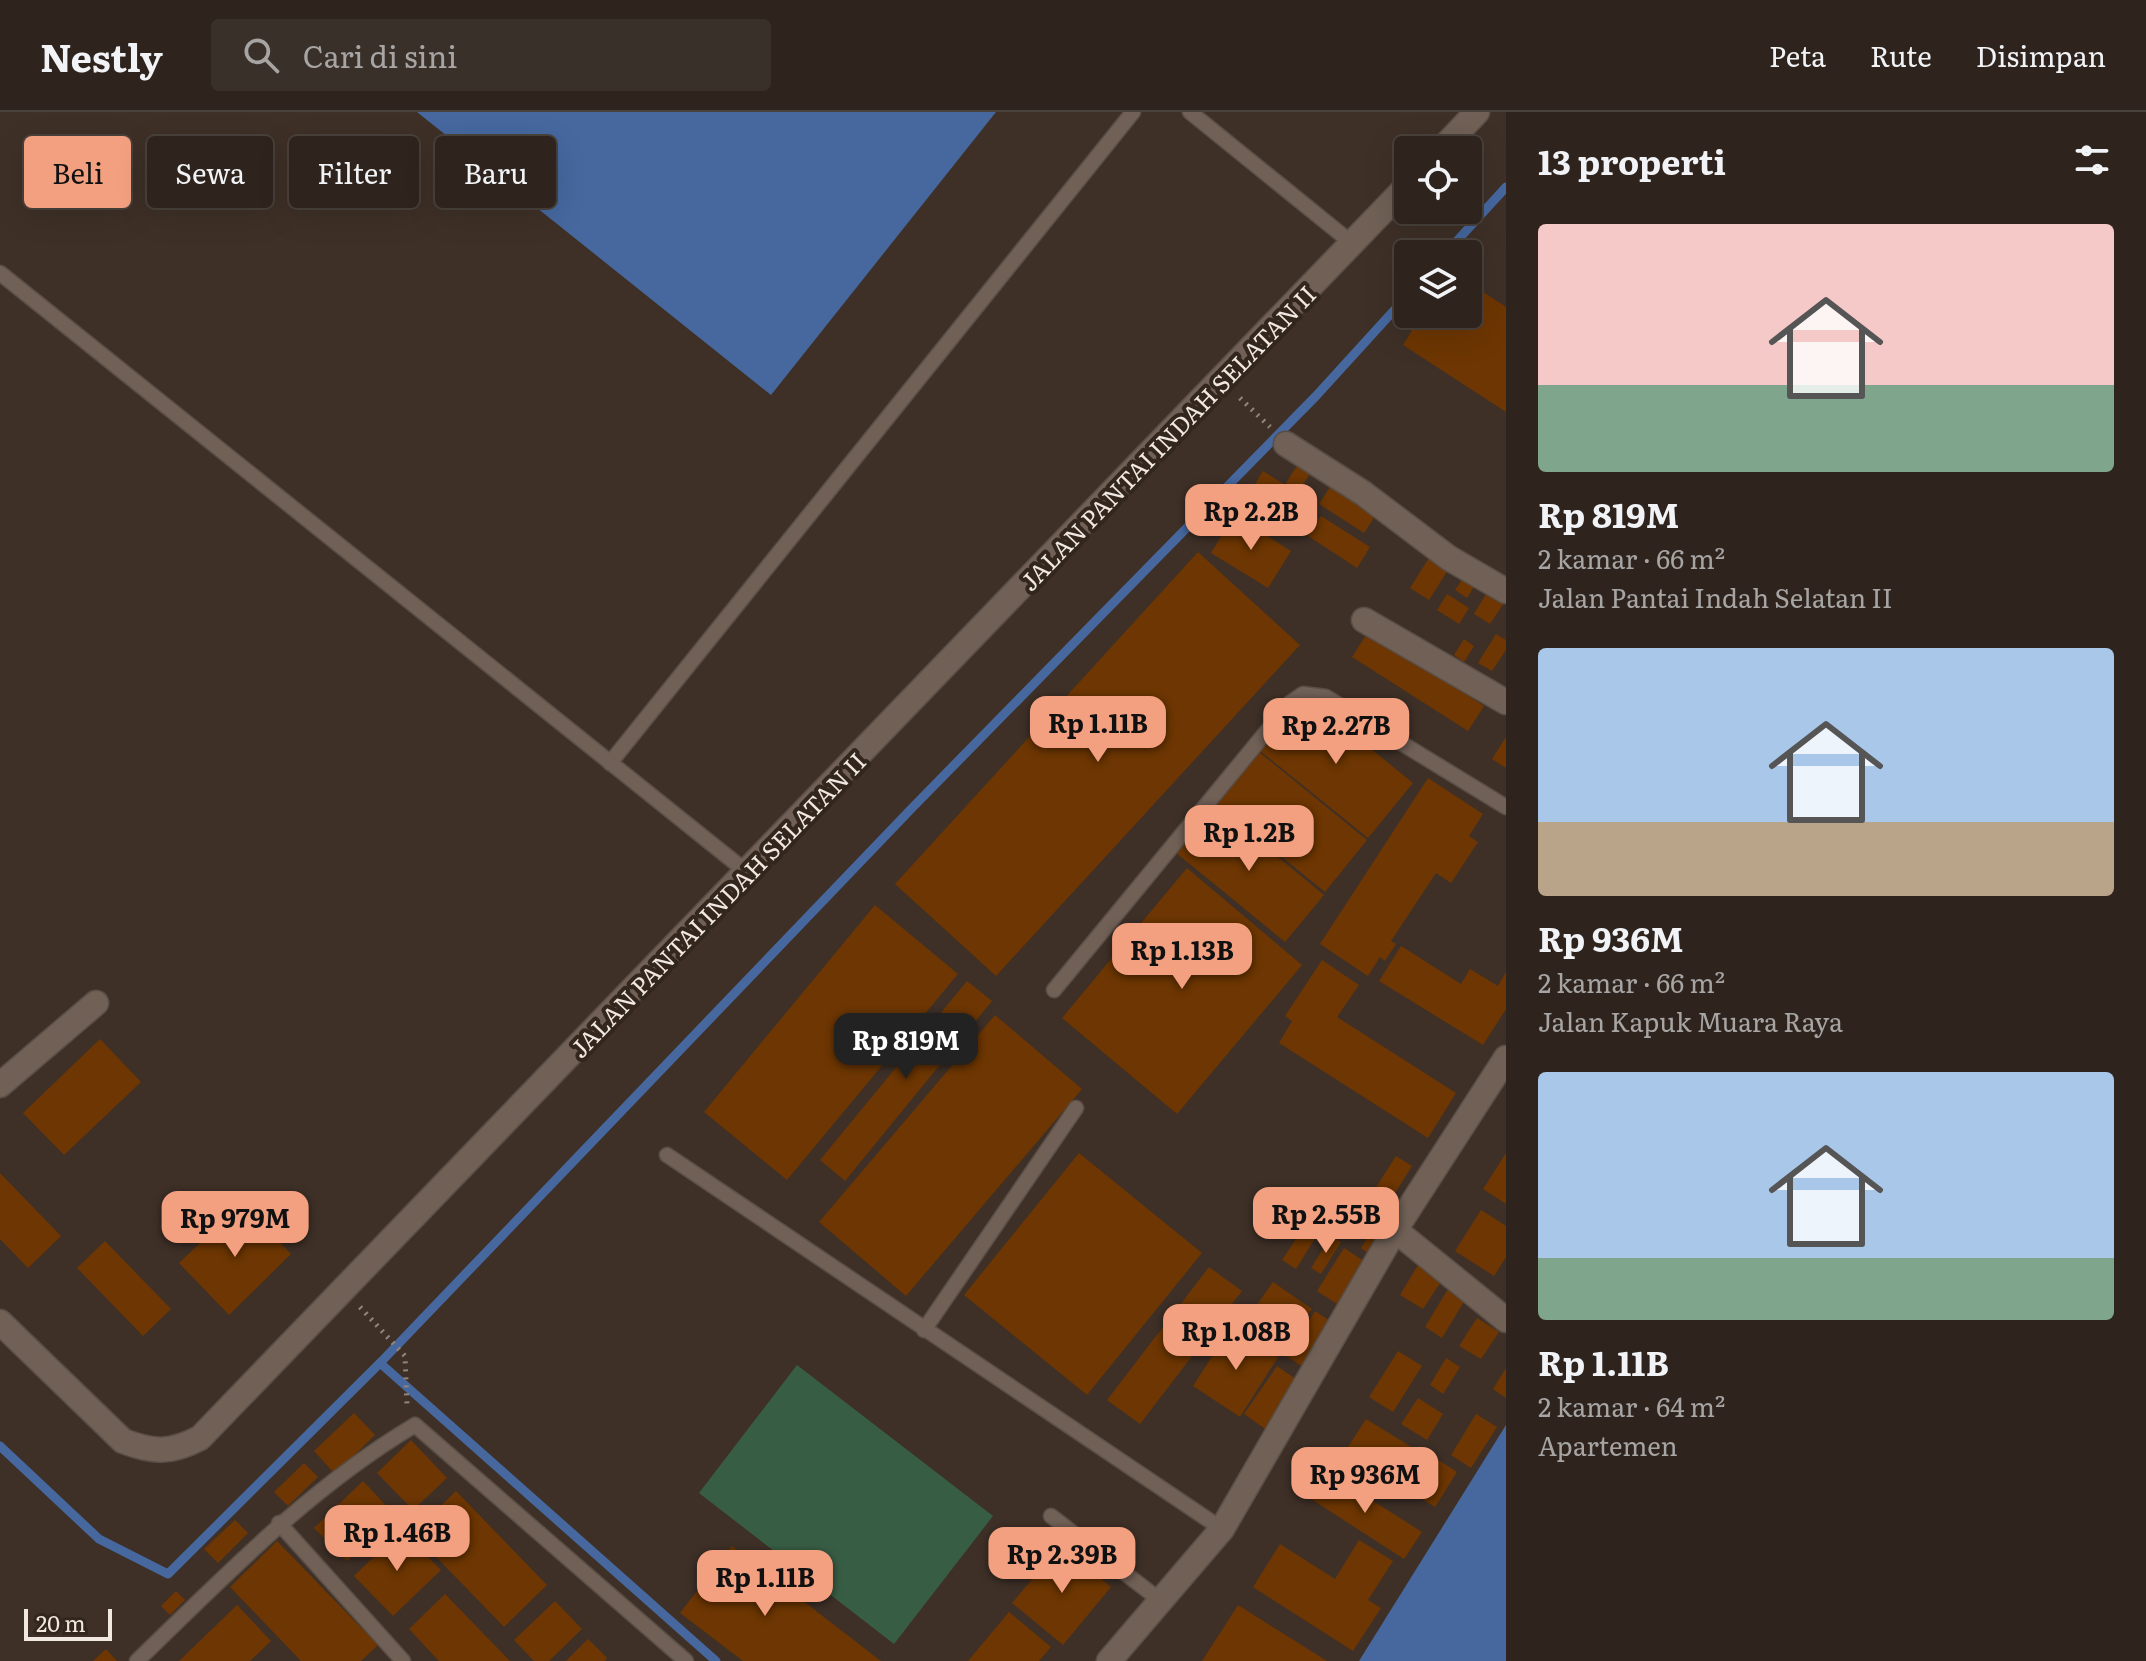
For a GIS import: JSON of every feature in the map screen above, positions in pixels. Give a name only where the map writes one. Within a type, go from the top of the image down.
[{"type":"street","points":[[1454,136],[1477,112]]},
{"type":"street","name":"JALAN PANTAI INDAH SELATAN II","points":[[0,1322],[123,1441],[147,1450],[167,1452],[200,1438],[1394,200]]},
{"type":"street","points":[[1286,444],[1363,493],[1449,558],[1506,591]]},
{"type":"street","points":[[1364,620],[1506,702]]},
{"type":"street","points":[[0,1085],[96,1003]]},
{"type":"street","points":[[1109,1661],[1222,1529],[1395,1230],[1506,1058]]},
{"type":"street","points":[[1395,1230],[1506,1320]]},
{"type":"lane","points":[[610,763],[1133,112]]},
{"type":"lane","points":[[1190,112],[1353,244]]},
{"type":"lane","points":[[0,273],[748,873]]},
{"type":"lane","points":[[1054,990],[1290,703],[1303,694],[1326,697],[1506,807]]},
{"type":"lane","points":[[924,1330],[1076,1108]]},
{"type":"lane","points":[[667,1155],[1222,1529]]},
{"type":"lane","points":[[137,1661],[279,1523],[373,1450],[415,1425],[686,1661]]},
{"type":"lane","points":[[1051,1516],[1161,1601]]},
{"type":"lane","points":[[279,1523],[396,1658]]},
{"type":"path","points":[[1222,380],[1268,425]]},
{"type":"path","points":[[346,1290],[405,1356],[407,1414]]},
{"type":"green space","points":[[797,1365],[993,1516],[894,1644],[699,1493]]},
{"type":"water","points":[[417,112],[996,112],[771,395],[537,208],[556,208],[556,136],[447,136]]},
{"type":"water","points":[[1506,1425],[1506,1661],[1359,1661]]},
{"type":"building","points":[[1482,291],[1506,307],[1506,412],[1403,345],[1413,328],[1482,328]]},
{"type":"building","points":[[1298,464],[1311,472],[1299,491],[1286,483]]},
{"type":"building","points":[[1263,471],[1290,488],[1271,519],[1244,502]]},
{"type":"building","points":[[1334,481],[1379,510],[1364,533],[1319,504]]},
{"type":"building","points":[[1234,515],[1291,551],[1268,588],[1211,553]]},
{"type":"building","points":[[1321,516],[1370,547],[1357,568],[1308,536]]},
{"type":"building","points":[[1434,550],[1453,562],[1429,600],[1410,588]]},
{"type":"building","points":[[1198,552],[1300,645],[996,976],[895,884]]},
{"type":"building","points":[[1467,572],[1478,580],[1467,598],[1455,590]]},
{"type":"building","points":[[1489,589],[1506,600],[1490,624],[1474,614]]},
{"type":"building","points":[[1447,594],[1469,608],[1459,624],[1437,610]]},
{"type":"building","points":[[1368,632],[1484,706],[1468,731],[1352,657]]},
{"type":"building","points":[[1496,634],[1506,640],[1506,650],[1492,671],[1478,663]]},
{"type":"building","points":[[1464,639],[1474,646],[1464,662],[1454,655]]},
{"type":"building","points":[[1304,694],[1413,783],[1368,838],[1259,750]]},
{"type":"building","points":[[1506,737],[1506,768],[1492,759]]},
{"type":"building","points":[[1258,751],[1367,840],[1325,892],[1215,803]]},
{"type":"building","points":[[1428,778],[1483,814],[1469,836],[1478,842],[1451,883],[1436,873],[1391,941],[1396,944],[1385,961],[1380,957],[1368,976],[1320,944]]},
{"type":"building","points":[[1214,804],[1324,895],[1285,942],[1175,852]]},
{"type":"building","points":[[1187,868],[1302,965],[1177,1114],[1062,1018]]},
{"type":"building","points":[[875,905],[958,974],[787,1180],[704,1112]]},
{"type":"building","points":[[1401,946],[1461,984],[1470,969],[1498,986],[1506,972],[1506,1009],[1483,1045],[1379,981]]},
{"type":"building","points":[[1322,960],[1359,985],[1337,1017],[1456,1093],[1428,1138],[1279,1043],[1292,1021],[1285,1016]]},
{"type":"building","points":[[967,981],[992,1001],[845,1181],[820,1160]]},
{"type":"building","points":[[995,1015],[1082,1089],[906,1296],[819,1222]]},
{"type":"building","points":[[100,1039],[141,1082],[64,1155],[23,1113]]},
{"type":"building","points":[[1079,1153],[1202,1253],[1087,1395],[964,1295]]},
{"type":"building","points":[[1506,1153],[1506,1204],[1483,1189]]},
{"type":"building","points":[[1396,1156],[1412,1166],[1387,1206],[1371,1195]]},
{"type":"building","points":[[0,1173],[61,1236],[28,1268],[0,1239]]},
{"type":"building","points":[[1339,1188],[1368,1206],[1350,1234],[1322,1216]]},
{"type":"building","points":[[242,1203],[291,1254],[229,1315],[179,1263]]},
{"type":"building","points":[[1481,1210],[1506,1226],[1506,1257],[1494,1276],[1455,1251]]},
{"type":"building","points":[[1311,1216],[1324,1224],[1296,1269],[1282,1260]]},
{"type":"building","points":[[1378,1221],[1392,1230],[1375,1257],[1361,1248]]},
{"type":"building","points":[[1331,1236],[1341,1242],[1321,1274],[1311,1268]]},
{"type":"building","points":[[105,1241],[171,1309],[143,1336],[77,1268]]},
{"type":"building","points":[[1344,1248],[1370,1265],[1342,1307],[1317,1291]]},
{"type":"building","points":[[1418,1265],[1442,1280],[1423,1309],[1400,1295]]},
{"type":"building","points":[[1209,1267],[1242,1291],[1140,1424],[1107,1400]]},
{"type":"building","points":[[1273,1282],[1312,1309],[1284,1348],[1246,1320]]},
{"type":"building","points":[[1448,1289],[1465,1300],[1442,1338],[1425,1327]]},
{"type":"building","points":[[1315,1311],[1335,1324],[1305,1368],[1286,1356]]},
{"type":"building","points":[[1477,1318],[1499,1332],[1481,1359],[1459,1346]]},
{"type":"building","points":[[1231,1327],[1278,1357],[1240,1417],[1193,1386]]},
{"type":"building","points":[[1398,1351],[1422,1366],[1393,1412],[1369,1397]]},
{"type":"building","points":[[1446,1358],[1460,1367],[1443,1394],[1430,1385]]},
{"type":"building","points":[[1277,1366],[1303,1384],[1271,1433],[1244,1414]]},
{"type":"building","points":[[1506,1368],[1506,1398],[1493,1389]]},
{"type":"building","points":[[1418,1398],[1443,1414],[1427,1440],[1401,1424]]},
{"type":"building","points":[[354,1413],[375,1435],[335,1474],[314,1451]]},
{"type":"building","points":[[1476,1414],[1497,1427],[1471,1468],[1451,1455]]},
{"type":"building","points":[[1366,1419],[1410,1446],[1388,1481],[1344,1453]]},
{"type":"building","points":[[411,1440],[447,1478],[413,1510],[377,1473]]},
{"type":"building","points":[[1434,1457],[1457,1472],[1435,1507],[1411,1492]]},
{"type":"building","points":[[304,1463],[318,1477],[288,1506],[274,1492]]},
{"type":"building","points":[[1326,1471],[1422,1532],[1404,1559],[1308,1497]]},
{"type":"building","points":[[363,1481],[395,1515],[347,1561],[314,1528]]},
{"type":"building","points":[[456,1491],[547,1585],[504,1627],[413,1533]]},
{"type":"building","points":[[235,1520],[248,1533],[218,1563],[204,1549]]},
{"type":"building","points":[[401,1530],[441,1570],[393,1616],[354,1576]]},
{"type":"building","points":[[1359,1540],[1393,1561],[1368,1600],[1381,1608],[1353,1651],[1253,1587],[1280,1544],[1335,1579]]},
{"type":"building","points":[[277,1541],[378,1645],[361,1661],[301,1661],[230,1587]]},
{"type":"building","points":[[1061,1545],[1111,1587],[1063,1645],[1012,1603]]},
{"type":"building","points":[[732,1546],[881,1661],[743,1661],[680,1613]]},
{"type":"building","points":[[176,1591],[185,1600],[170,1615],[161,1606]]},
{"type":"building","points":[[445,1594],[510,1661],[439,1661],[409,1629]]},
{"type":"building","points":[[555,1601],[582,1629],[549,1661],[534,1661],[514,1640]]},
{"type":"building","points":[[237,1605],[271,1641],[250,1661],[179,1661]]},
{"type":"building","points":[[1238,1605],[1327,1661],[1202,1661]]},
{"type":"building","points":[[1009,1612],[1051,1647],[1039,1661],[968,1661]]},
{"type":"building","points":[[588,1639],[607,1658],[605,1661],[566,1661]]},
{"type":"building","points":[[106,1649],[117,1661],[93,1661]]},
{"type":"waterway","points":[[1458,240],[1506,187]]},
{"type":"waterway","points":[[380,1363],[913,807],[1316,396],[1394,310]]},
{"type":"waterway","points":[[0,1446],[99,1539],[168,1574],[380,1363],[716,1661]]}]
